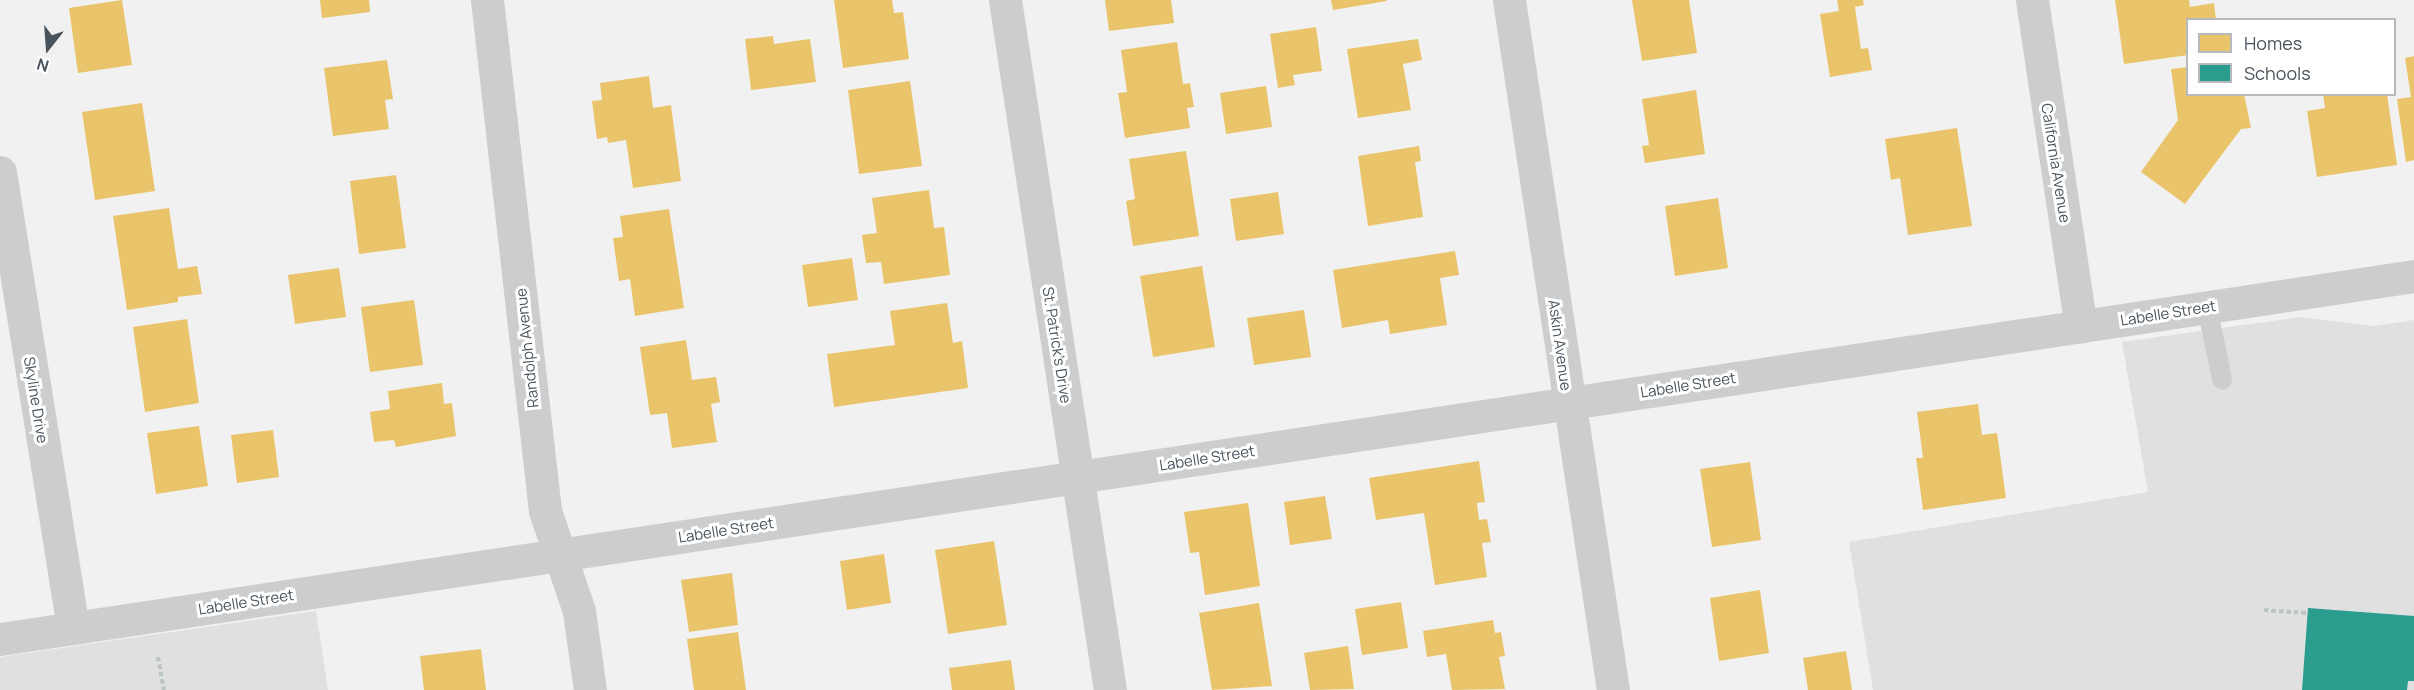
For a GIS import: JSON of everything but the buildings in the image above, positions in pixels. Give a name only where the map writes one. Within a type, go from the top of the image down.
[{"type":"street","name":"Randolph Avenue","points":[[487,0],[545,511],[579,611],[590,690]]},
{"type":"street","name":"St. Patrick's Drive","points":[[1005,0],[1110,690]]},
{"type":"street","name":"Askin Avenue","points":[[1509,0],[1613,690]]},
{"type":"street","name":"California Avenue","points":[[2032,0],[2081,326]]},
{"type":"street","name":"Skyline Drive","points":[[0,172],[73,628]]},
{"type":"street","name":"Labelle Street","points":[[0,639],[2414,276]]},
{"type":"lane","points":[[2208,307],[2222,379]]},
{"type":"path","points":[[2264,610],[2308,613]]},
{"type":"path","points":[[158,657],[164,690]]},
{"type":"shaded area","points":[[2300,317],[2373,326],[2414,320],[2414,690],[1873,690],[1849,542],[2148,492],[2122,342]]},
{"type":"shaded area","points":[[316,611],[328,690],[0,690],[0,657]]}]
